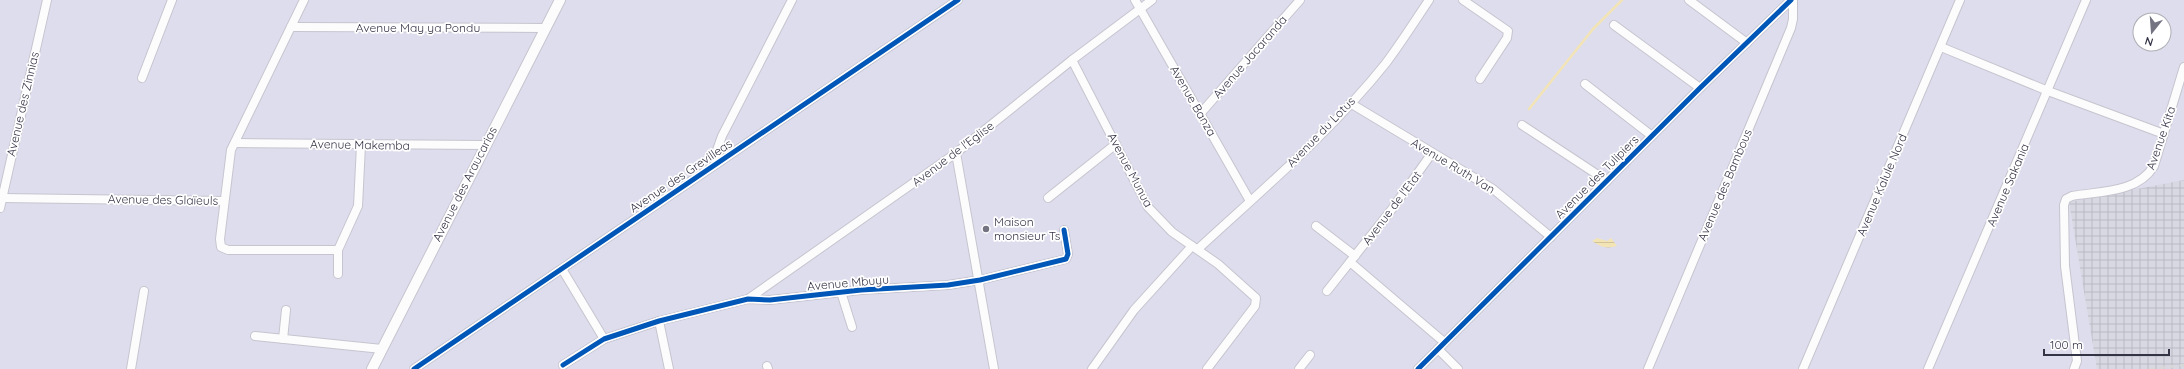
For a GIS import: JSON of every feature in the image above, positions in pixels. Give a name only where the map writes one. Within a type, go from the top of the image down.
[{"type":"street","name":"Avenue des Zinnias","points":[[0,208],[47,0]]},
{"type":"street","points":[[142,78],[172,0]]},
{"type":"street","name":"Avenue des Glaïeuls","points":[[2,198],[224,201],[230,157],[235,142],[304,0]]},
{"type":"street","name":"Avenue des Araucarias","points":[[372,369],[484,145],[560,0]]},
{"type":"street","points":[[716,164],[717,150],[722,136],[792,0]]},
{"type":"street","name":"Avenue des Grevilleas","points":[[414,369],[958,0]]},
{"type":"street","name":"Avenue Banza","points":[[1135,0],[1250,201]]},
{"type":"street","name":"Avenue de l'Eglise","points":[[748,299],[956,153],[1072,60],[1152,0]]},
{"type":"street","name":"Avenue Jacaranda","points":[[1200,114],[1300,0]]},
{"type":"street","name":"Avenue du Lotus","points":[[1092,369],[1134,310],[1195,248],[1250,201],[1307,149],[1350,103],[1392,54],[1428,0]]},
{"type":"street","points":[[1463,0],[1508,31],[1506,38],[1480,79]]},
{"type":"street","points":[[1689,0],[1747,43]]},
{"type":"street","name":"Avenue des Tulipiers","points":[[1418,369],[1700,88],[1792,0]]},
{"type":"street","name":"Avenue des Bambous","points":[[1648,369],[1791,28],[1793,19],[1792,0]]},
{"type":"street","name":"Avenue Kalule Nord","points":[[1803,369],[1960,0]]},
{"type":"street","name":"Avenue Sakania","points":[[1928,369],[2086,0]]},
{"type":"street","points":[[1614,26],[1700,88]]},
{"type":"street","name":"Avenue May ya Pondu","points":[[291,27],[546,28]]},
{"type":"street","points":[[1940,47],[2048,91],[2164,134]]},
{"type":"street","name":"Avenue Munua","points":[[1072,60],[1148,206],[1159,220],[1218,264],[1256,298],[1255,306],[1207,369]]},
{"type":"street","name":"Avenue Kita","points":[[2074,369],[2077,361],[2065,266],[2064,205],[2066,199],[2072,196],[2125,188],[2136,184],[2149,174],[2154,166],[2184,67]]},
{"type":"street","points":[[1585,84],[1652,136]]},
{"type":"street","name":"Avenue Ruth Van","points":[[1350,103],[1498,193],[1551,237]]},
{"type":"street","points":[[1522,126],[1607,181]]},
{"type":"street","name":"Avenue Makemba","points":[[235,142],[361,145],[484,145]]},
{"type":"street","points":[[1048,198],[1116,144]]},
{"type":"street","points":[[338,274],[338,250],[358,206],[361,145]]},
{"type":"street","points":[[956,153],[980,280],[994,369]]},
{"type":"street","name":"Avenue de l'Etat","points":[[1326,291],[1392,209],[1432,154]]},
{"type":"street","points":[[224,201],[220,243],[221,248],[225,250],[338,250]]},
{"type":"street","points":[[1316,226],[1444,342]]},
{"type":"street","name":"Avenue Mbuyu","points":[[563,365],[604,339],[659,321],[748,299],[770,300],[842,292],[948,285],[980,280],[1066,259],[1068,254],[1064,230]]},
{"type":"street","points":[[562,269],[604,339]]},
{"type":"street","points":[[131,369],[144,291]]},
{"type":"street","points":[[842,292],[852,327]]},
{"type":"street","points":[[283,339],[286,310]]},
{"type":"street","points":[[659,321],[669,369]]},
{"type":"street","points":[[255,336],[382,349]]},
{"type":"street","points":[[1438,349],[1458,369]]},
{"type":"street","points":[[1299,369],[1310,356]]},
{"type":"shaded area","points":[[0,0],[2184,0],[2184,369],[0,369]]},
{"type":"shaded area","points":[[2184,180],[2184,369],[2097,369],[2069,202]]},
{"type":"shaded area","points":[[1597,238],[1607,241],[1611,238],[1617,246],[1601,246],[1592,241]]},
{"type":"waterway","points":[[1529,109],[1593,29],[1622,0]]},
{"type":"railway","points":[[2150,369],[2184,365]]},
{"type":"cycle path","points":[[414,369],[958,0]]},
{"type":"cycle path","points":[[1418,369],[1700,88],[1791,0]]},
{"type":"cycle path","points":[[563,365],[604,339],[659,321],[748,299],[770,300],[861,290],[948,285],[980,280],[1066,259],[1068,254],[1064,230]]},
{"type":"place","name":"Maison monsieur Ts","points":[[986,229]]}]
